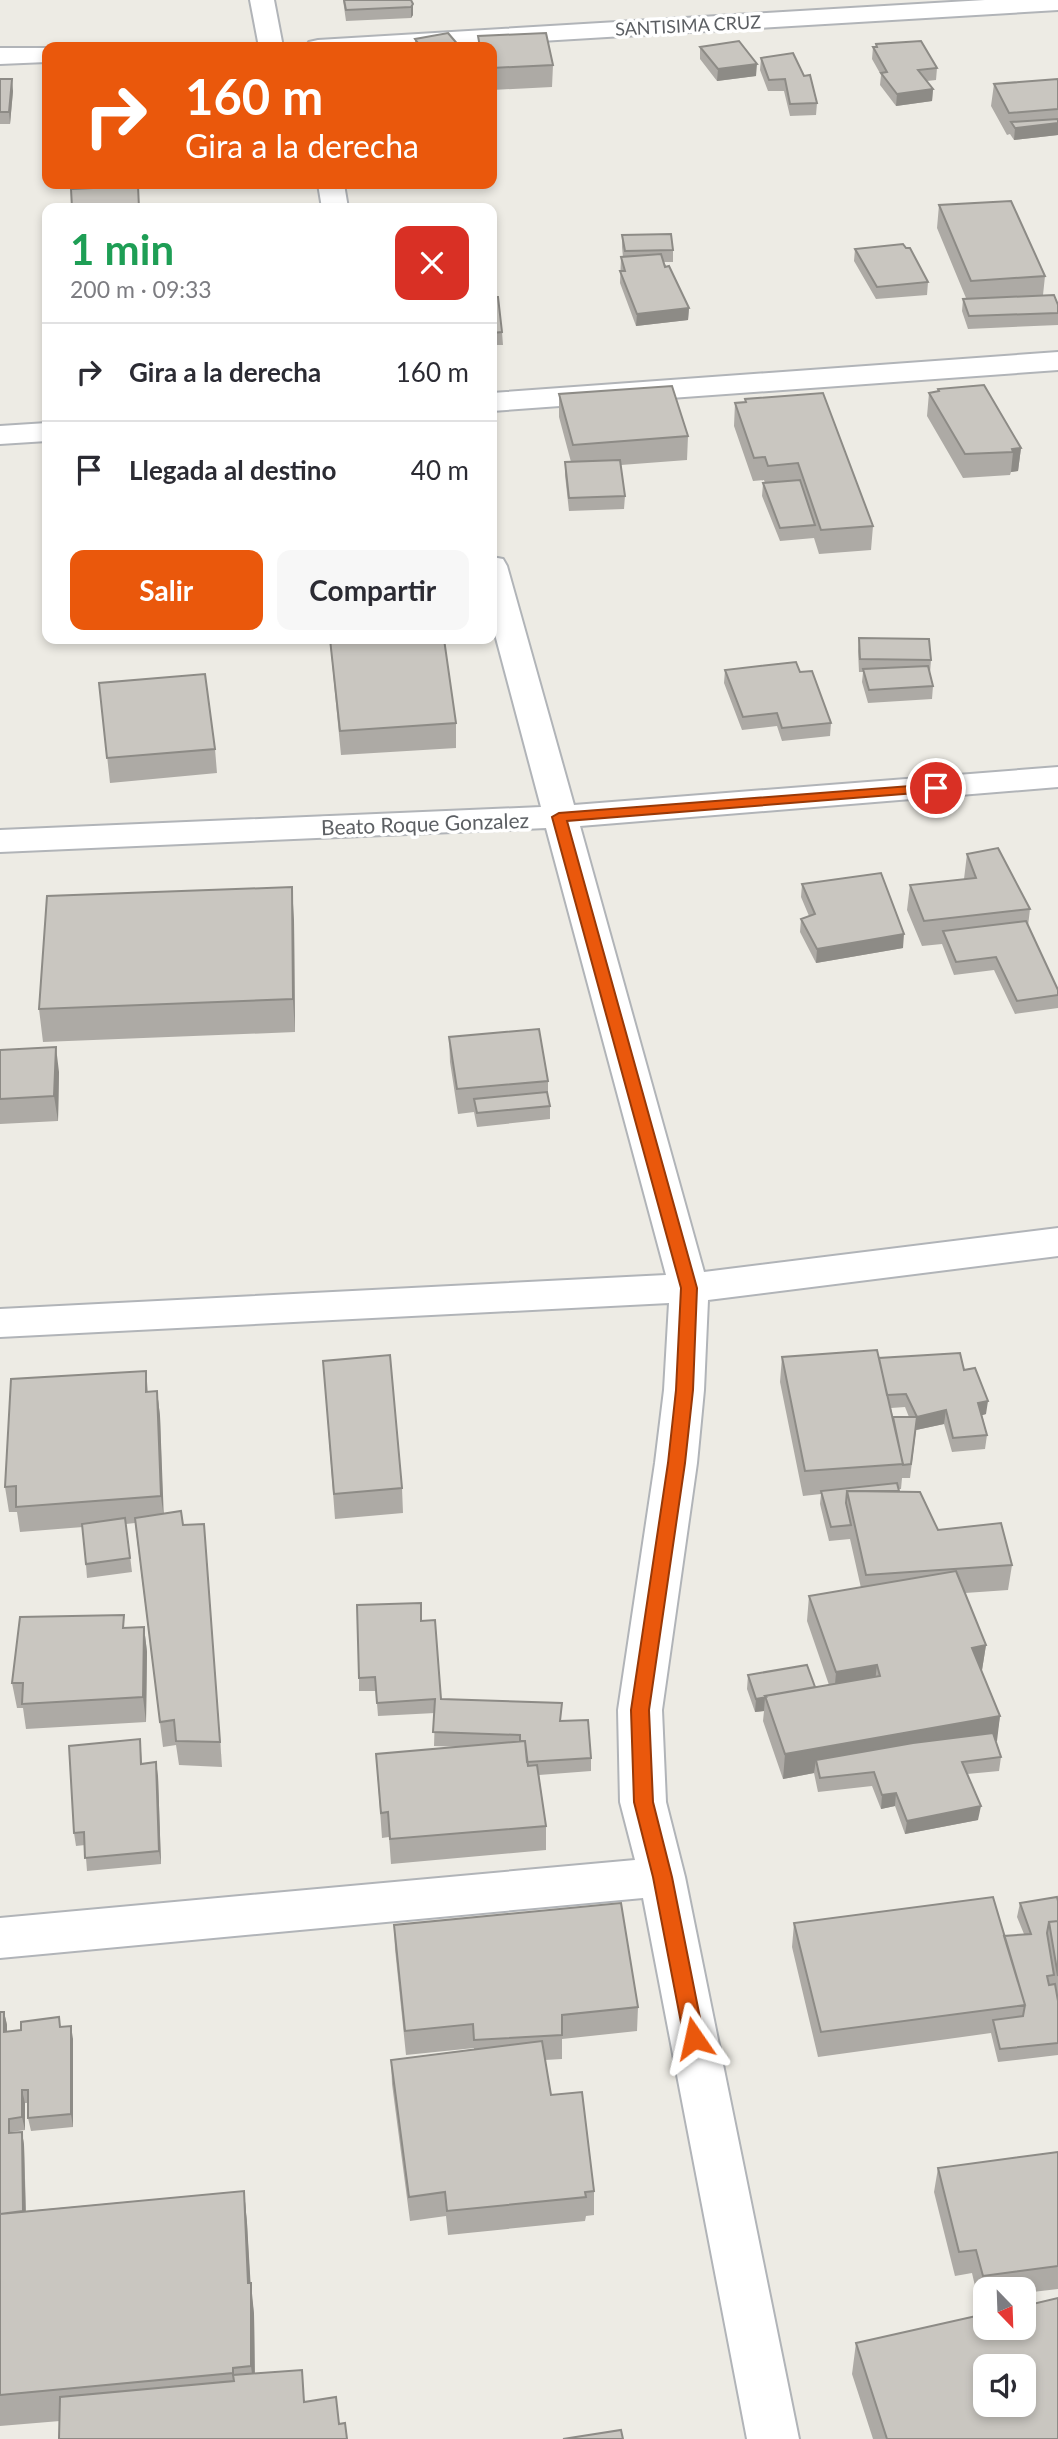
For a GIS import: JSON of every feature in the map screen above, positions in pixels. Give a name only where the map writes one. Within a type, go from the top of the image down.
[{"type":"street","points":[[262,0],[270,42]]},
{"type":"street","name":"SANTISIMA CRUZ","points":[[402,42],[1058,3]]},
{"type":"street","points":[[0,56],[42,55]]},
{"type":"street","points":[[497,402],[1058,361]]},
{"type":"street","points":[[0,435],[42,432]]},
{"type":"street","points":[[497,585],[689,1288],[684,1390],[676,1463],[640,1710],[643,1802],[662,1877],[774,2439]]},
{"type":"street","name":"Beato Roque Gonzalez","points":[[0,841],[559,817],[1058,777]]},
{"type":"street","points":[[0,1323],[689,1288],[1058,1242]]},
{"type":"street","points":[[0,1938],[662,1877]]},
{"type":"building","points":[[344,0],[411,0],[413,4],[411,7],[346,10]]},
{"type":"building","points":[[448,33],[456,42],[417,42],[415,39]]},
{"type":"building","points":[[546,33],[553,65],[497,68],[497,42],[479,42],[478,36]]},
{"type":"building","points":[[739,41],[757,64],[718,69],[700,47]]},
{"type":"building","points":[[921,41],[937,68],[918,70],[933,89],[897,94],[881,73],[887,72],[873,47],[877,47],[876,44]]},
{"type":"building","points":[[793,53],[804,76],[810,75],[817,103],[790,104],[785,79],[769,80],[761,58]]},
{"type":"building","points":[[0,79],[12,79],[9,112],[0,112]]},
{"type":"building","points":[[1058,79],[1058,109],[1009,113],[994,84]]},
{"type":"building","points":[[1058,119],[1058,123],[1015,128],[1011,122]]},
{"type":"building","points":[[71,189],[138,189],[139,203],[72,203]]},
{"type":"building","points":[[1011,201],[1045,276],[971,281],[939,205]]},
{"type":"building","points":[[671,234],[673,250],[625,251],[622,235]]},
{"type":"building","points":[[903,244],[910,248],[928,282],[877,287],[855,249]]},
{"type":"building","points":[[661,254],[665,267],[669,266],[689,308],[637,314],[620,271],[625,271],[621,257]]},
{"type":"building","points":[[1054,295],[1058,313],[969,316],[963,299]]},
{"type":"building","points":[[497,297],[498,297],[502,332],[497,332]]},
{"type":"building","points":[[984,385],[1021,448],[1012,449],[1013,452],[965,454],[929,393],[939,391],[938,389]]},
{"type":"building","points":[[672,386],[688,436],[573,445],[559,394]]},
{"type":"building","points":[[823,393],[873,526],[821,530],[798,463],[768,466],[765,457],[754,458],[735,403],[746,402],[745,399]]},
{"type":"building","points":[[620,460],[625,496],[569,498],[565,462]]},
{"type":"building","points":[[800,480],[815,525],[780,528],[763,483]]},
{"type":"building","points":[[859,638],[929,639],[931,660],[860,659]]},
{"type":"building","points":[[331,644],[445,644],[456,723],[340,731]]},
{"type":"building","points":[[796,662],[800,672],[812,671],[831,723],[782,728],[777,713],[743,717],[725,670]]},
{"type":"building","points":[[928,666],[933,686],[869,690],[863,669]]},
{"type":"building","points":[[205,674],[215,749],[107,758],[99,683]]},
{"type":"building","points":[[998,848],[1030,909],[924,921],[910,885],[976,878],[967,854]]},
{"type":"building","points":[[881,873],[904,934],[817,949],[801,919],[815,914],[802,884]]},
{"type":"building","points":[[292,887],[293,999],[39,1009],[47,896]]},
{"type":"building","points":[[1026,921],[1058,995],[1017,1001],[996,957],[956,962],[943,931]]},
{"type":"building","points":[[539,1029],[548,1081],[457,1089],[449,1037]]},
{"type":"building","points":[[56,1047],[54,1096],[0,1099],[0,1050]]},
{"type":"building","points":[[547,1092],[550,1106],[477,1113],[474,1099]]},
{"type":"building","points":[[877,1350],[903,1464],[805,1471],[782,1357]]},
{"type":"building","points":[[960,1353],[964,1370],[975,1368],[988,1401],[978,1403],[987,1435],[953,1438],[946,1410],[917,1417],[906,1394],[887,1395],[879,1358]]},
{"type":"building","points":[[390,1355],[402,1488],[334,1494],[323,1361]]},
{"type":"building","points":[[146,1371],[146,1392],[157,1391],[161,1496],[16,1507],[16,1486],[5,1487],[11,1379]]},
{"type":"building","points":[[893,1417],[917,1417],[911,1464],[903,1465]]},
{"type":"building","points":[[897,1483],[899,1491],[847,1491],[846,1503],[851,1525],[831,1527],[821,1491]]},
{"type":"building","points":[[847,1491],[920,1492],[938,1530],[1001,1523],[1012,1565],[866,1575]]},
{"type":"building","points":[[181,1511],[183,1525],[204,1524],[220,1742],[176,1741],[174,1720],[160,1722],[135,1518]]},
{"type":"building","points":[[125,1518],[130,1558],[86,1564],[82,1524]]},
{"type":"building","points":[[956,1571],[986,1645],[972,1648],[1000,1716],[785,1754],[765,1696],[880,1676],[877,1665],[836,1672],[809,1596]]},
{"type":"building","points":[[421,1603],[421,1621],[435,1620],[441,1699],[562,1703],[560,1721],[588,1720],[591,1758],[527,1762],[525,1741],[520,1741],[520,1735],[433,1732],[435,1699],[377,1703],[375,1677],[359,1678],[357,1605]]},
{"type":"building","points":[[124,1615],[123,1628],[144,1627],[143,1697],[22,1704],[23,1683],[12,1683],[20,1617]]},
{"type":"building","points":[[807,1665],[815,1687],[756,1699],[748,1675]]},
{"type":"building","points":[[993,1733],[1001,1757],[962,1762],[981,1806],[907,1821],[896,1793],[882,1795],[874,1772],[820,1778],[816,1760],[913,1743]]},
{"type":"building","points":[[140,1739],[141,1764],[156,1762],[159,1851],[85,1858],[84,1832],[74,1833],[69,1746]]},
{"type":"building","points":[[525,1741],[528,1766],[537,1765],[546,1826],[390,1839],[388,1812],[381,1813],[376,1754]]},
{"type":"building","points":[[993,1897],[1025,2005],[821,2032],[794,1923]]},
{"type":"building","points":[[1057,1897],[1058,1921],[1049,1922],[1047,1933],[1054,1975],[1047,1976],[1049,1985],[1055,1984],[1058,2001],[1058,2043],[1000,2049],[993,2020],[1023,2016],[1025,2005],[1004,1936],[1031,1934],[1020,1903]]},
{"type":"building","points":[[621,1903],[638,2007],[562,2015],[562,2035],[474,2040],[473,2024],[405,2031],[394,1925]]},
{"type":"building","points":[[1058,1921],[1058,1976],[1049,1922]]},
{"type":"building","points":[[0,2012],[4,2012],[4,2032],[21,2030],[21,2022],[59,2017],[60,2027],[71,2026],[71,2114],[28,2118],[28,2090],[22,2090],[22,2117],[9,2119],[9,2133],[22,2132],[23,2211],[0,2214]]},
{"type":"building","points":[[542,2041],[551,2095],[582,2092],[594,2191],[585,2192],[586,2197],[447,2211],[445,2192],[409,2197],[391,2060]]},
{"type":"building","points":[[1058,2152],[1058,2266],[983,2276],[976,2250],[959,2252],[938,2168]]},
{"type":"building","points":[[244,2191],[248,2283],[251,2283],[251,2366],[233,2368],[233,2373],[0,2395],[0,2214]]},
{"type":"building","points":[[1058,2298],[1058,2439],[887,2439],[856,2343],[973,2317],[973,2340],[1036,2340],[1036,2303]]},
{"type":"building","points":[[302,2370],[304,2402],[336,2397],[339,2424],[345,2423],[347,2439],[59,2439],[60,2397],[234,2381],[233,2375]]},
{"type":"building","points":[[621,2430],[623,2439],[563,2439]]},
{"type":"route","points":[[694,2038],[662,1877],[643,1802],[640,1710],[676,1463],[684,1390],[689,1288],[559,817],[936,788]]}]
